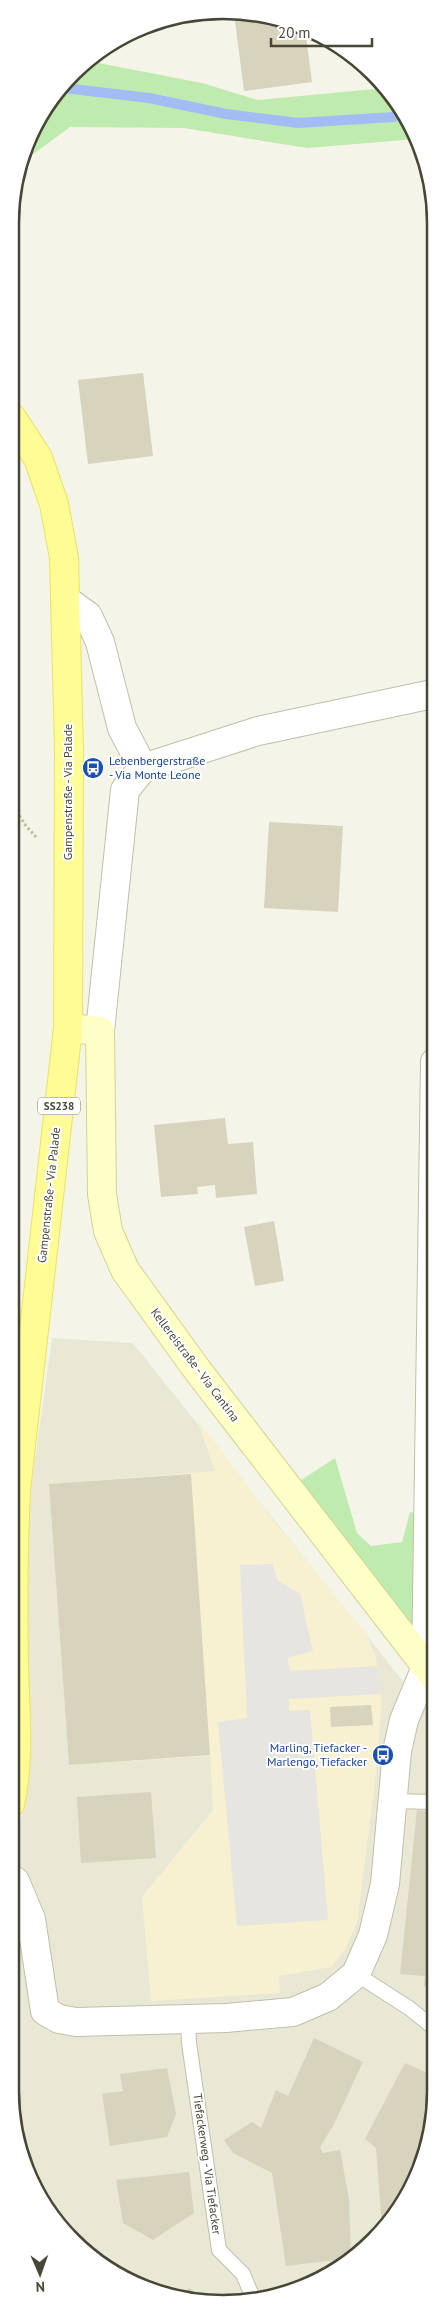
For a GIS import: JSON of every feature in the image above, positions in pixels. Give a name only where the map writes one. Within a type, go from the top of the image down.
[{"type":"main road","name":"Gampenstraße - Via Palade","points":[[19,429],[38,458],[54,504],[64,558],[69,750],[68,1028],[19,1463]]},
{"type":"street","points":[[66,600],[88,616],[100,642],[122,728],[143,768]]},
{"type":"street","points":[[68,1028],[100,1031],[125,790],[143,768],[258,731],[427,694]]},
{"type":"street","name":"Kellereistraße - Via Cantina","points":[[100,1031],[102,1194],[108,1231],[125,1270],[198,1371],[427,1668]]},
{"type":"street","points":[[19,1890],[31,1919],[45,2011],[59,2019],[76,2022],[226,2018],[293,2012],[328,1997],[356,1974],[372,1935],[385,1884],[397,1751],[404,1720],[427,1678]]},
{"type":"lane","points":[[392,1801],[427,1802]]},
{"type":"lane","points":[[356,1974],[409,2008],[427,2022]]},
{"type":"lane","name":"Tiefackerweg - Via Tiefacker","points":[[188,2019],[220,2250],[243,2274],[251,2294]]},
{"type":"shaded area","points":[[52,1338],[133,1343],[427,1711],[427,2104],[420,2144],[412,2169],[400,2193],[377,2226],[358,2245],[325,2268],[301,2280],[276,2288],[250,2294],[196,2294],[145,2280],[121,2268],[88,2245],[69,2226],[46,2193],[34,2169],[26,2144],[19,2104],[19,1824],[22,1815],[30,1753],[25,1669],[26,1502],[34,1467]]},
{"type":"shaded area","points":[[196,1417],[274,1521],[365,1632],[376,1657],[382,1702],[375,1782],[357,1923],[345,1949],[331,1967],[279,1976],[280,1993],[151,2001],[142,1897],[213,1810],[210,1756],[69,1765],[49,1484],[215,1471]]},
{"type":"shaded area","points":[[273,1564],[277,1580],[300,1594],[313,1651],[287,1658],[291,1671],[377,1666],[381,1694],[289,1699],[289,1711],[310,1710],[328,1920],[237,1926],[218,1722],[247,1718],[240,1565]]},
{"type":"green space","points":[[97,63],[202,83],[258,100],[378,89],[400,121],[409,140],[307,148],[184,128],[70,127],[30,156],[34,145],[53,110],[69,88]]},
{"type":"green space","points":[[335,1458],[357,1533],[371,1546],[402,1542],[410,1512],[427,1516],[426,1667],[289,1488]]},
{"type":"building","points":[[235,19],[250,20],[276,26],[306,37],[312,82],[244,91]]},
{"type":"building","points":[[143,373],[153,456],[88,464],[78,380]]},
{"type":"building","points":[[269,822],[343,826],[338,912],[264,908]]},
{"type":"building","points":[[225,1118],[228,1144],[253,1142],[257,1194],[216,1198],[215,1185],[197,1187],[198,1194],[161,1197],[154,1125]]},
{"type":"building","points":[[274,1221],[284,1281],[255,1286],[244,1227]]},
{"type":"building","points":[[191,1474],[210,1755],[69,1765],[49,1484]]},
{"type":"building","points":[[371,1705],[373,1725],[331,1727],[330,1707]]},
{"type":"building","points":[[151,1792],[156,1858],[81,1863],[77,1797]]},
{"type":"building","points":[[417,1810],[427,1811],[427,1986],[424,1986],[425,1976],[400,1974]]},
{"type":"building","points":[[314,2038],[363,2062],[334,2124],[320,2147],[323,2153],[340,2150],[349,2199],[351,2250],[338,2260],[286,2266],[272,2173],[233,2153],[224,2140],[252,2122],[261,2128],[276,2090],[288,2096]]},
{"type":"building","points":[[405,2063],[427,2073],[426,2118],[416,2157],[400,2193],[381,2220],[376,2148],[365,2139]]},
{"type":"building","points":[[167,2068],[176,2114],[167,2137],[110,2146],[102,2094],[123,2091],[120,2074]]},
{"type":"building","points":[[189,2172],[194,2213],[153,2240],[123,2223],[116,2180]]},
{"type":"building","points":[[190,2288],[194,2294],[185,2291]]},
{"type":"waterway","points":[[69,89],[149,98],[226,114],[298,123],[394,117]]},
{"type":"place","name":"Lebenbergerstraße - Via Monte Leone","points":[[93,768]]},
{"type":"place","name":"Marling, Tiefacker - Marlengo, Tiefacker","points":[[383,1755]]}]
